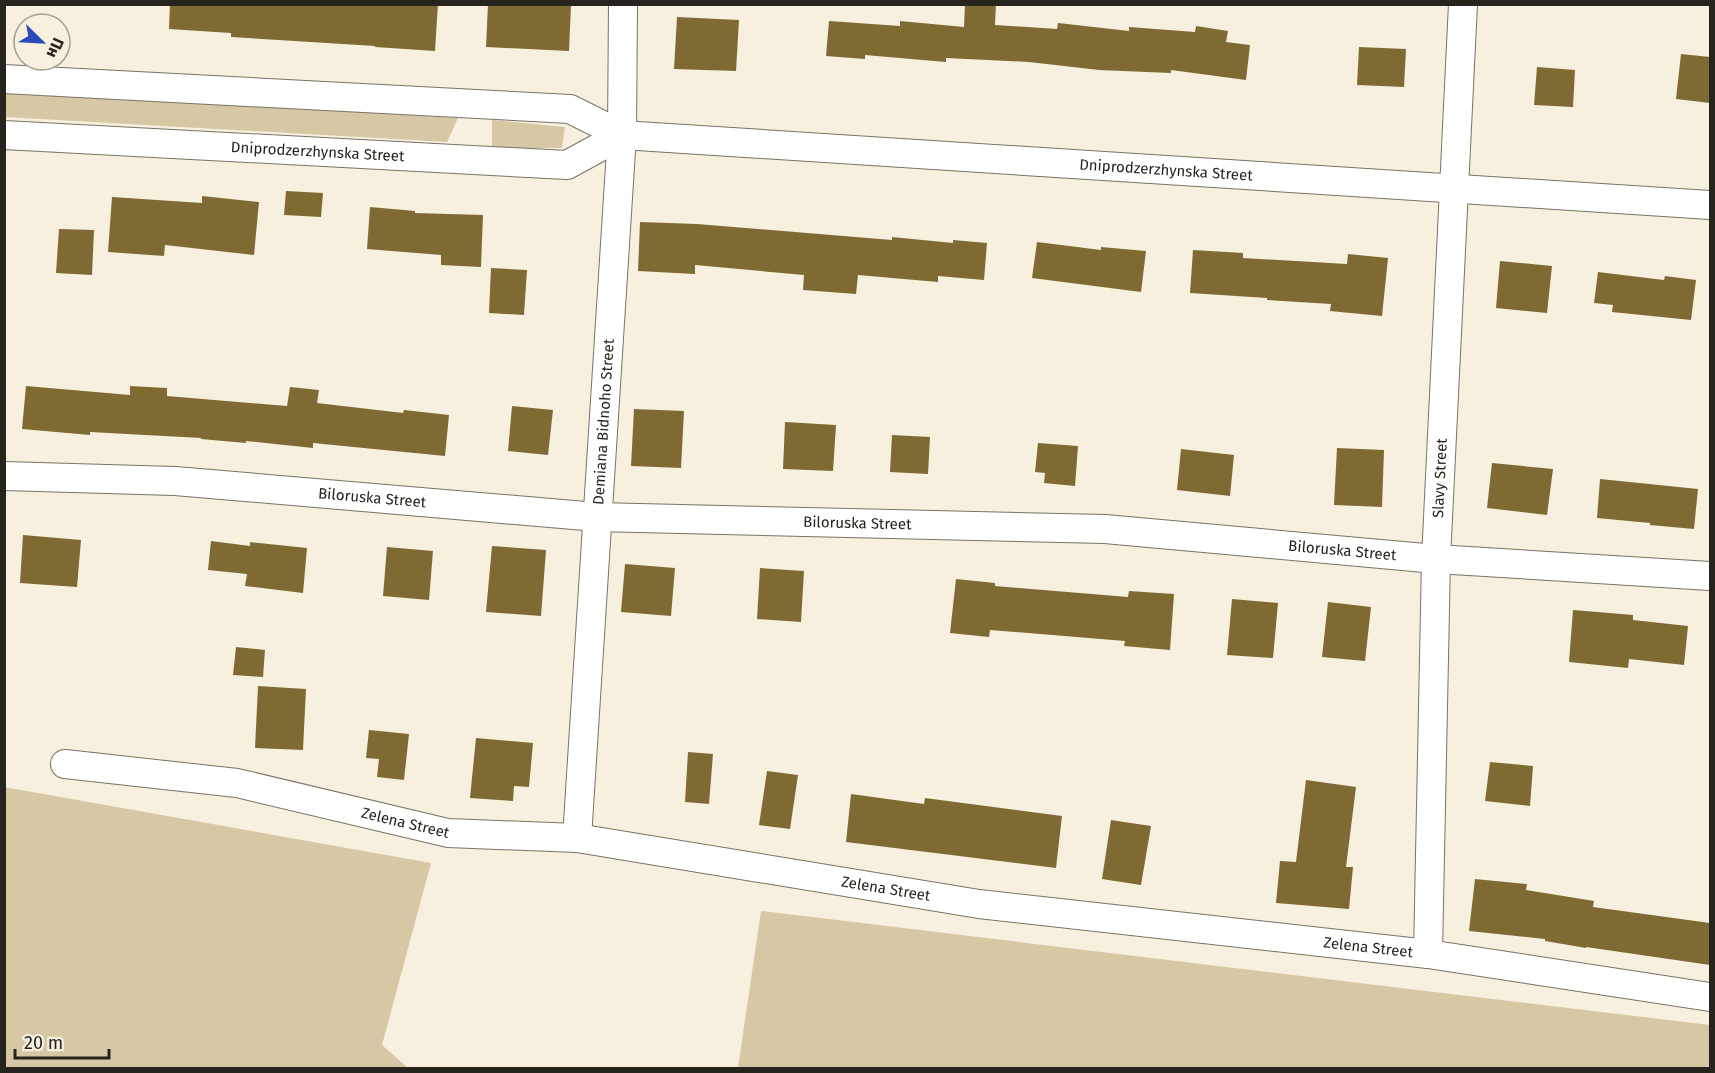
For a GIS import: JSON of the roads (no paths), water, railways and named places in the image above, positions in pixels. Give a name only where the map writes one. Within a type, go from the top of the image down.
[{"type":"street","name":"Demiana Bidnoho Street","points":[[577,838],[622,135],[623,4]]},
{"type":"street","name":"Slavy Street","points":[[1428,954],[1436,559],[1463,4]]},
{"type":"street","name":"Dniprodzerzhynska Street","points":[[4,79],[570,109],[622,135],[1710,205]]},
{"type":"street","name":"Dniprodzerzhynska Street","points":[[4,135],[567,165],[622,135]]},
{"type":"street","name":"Biloruska Street","points":[[4,476],[176,482],[597,517],[1105,530],[1436,559],[1710,576]]},
{"type":"street","name":"Zelena Street","points":[[65,764],[237,783],[448,833],[577,838],[979,904],[1428,954],[1710,997]]}]
